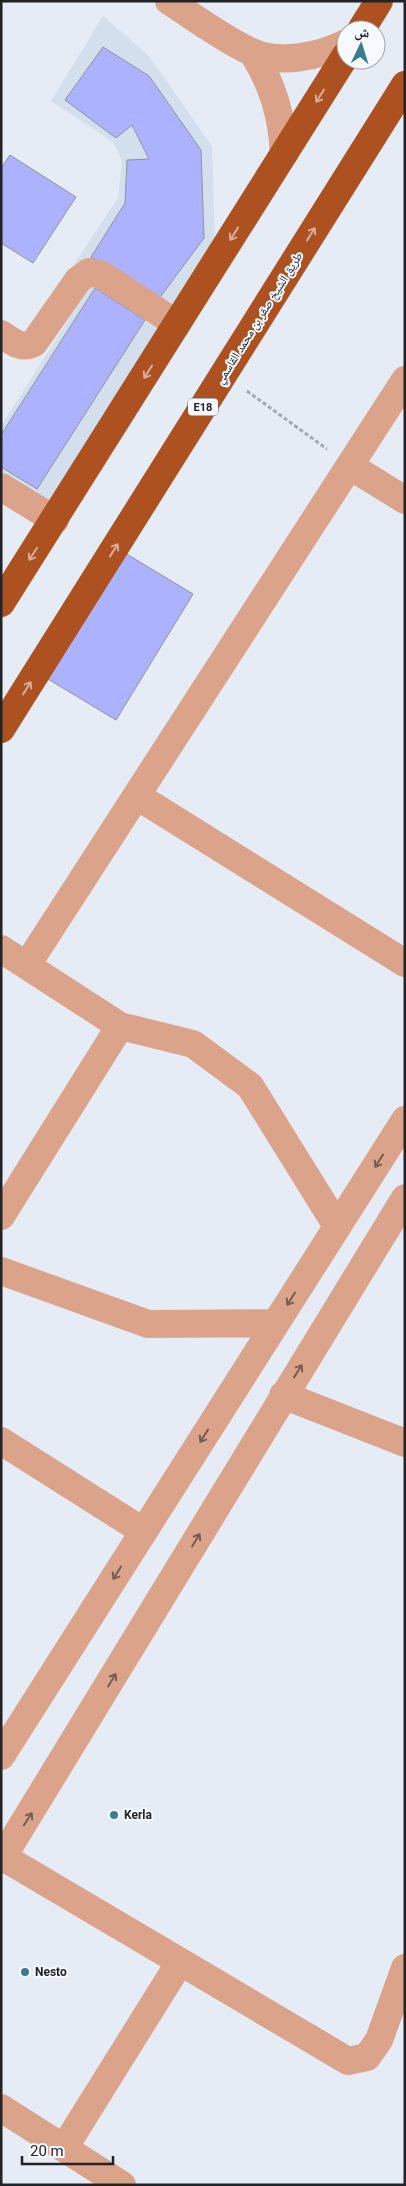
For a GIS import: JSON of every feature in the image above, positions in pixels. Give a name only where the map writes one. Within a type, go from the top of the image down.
[{"type":"highway","points":[[367,20],[379,1]]},
{"type":"highway","points":[[1,603],[337,70]]},
{"type":"highway","name":"طريق الشيخ صقر بن محمد القاسمي","points":[[1,729],[405,85]]},
{"type":"street","points":[[168,1],[252,53],[279,57],[306,56],[336,48]]},
{"type":"street","points":[[252,53],[267,76],[277,101],[283,127],[284,154]]},
{"type":"street","points":[[1,334],[18,345],[29,346],[34,343],[78,280],[90,272],[102,275],[178,324]]},
{"type":"street","points":[[27,965],[405,380]]},
{"type":"street","points":[[350,466],[405,500]]},
{"type":"street","points":[[1,487],[55,520]]},
{"type":"street","points":[[137,796],[405,963]]},
{"type":"street","points":[[1,948],[120,1026],[193,1044],[250,1086],[338,1226]]},
{"type":"street","points":[[1,1216],[120,1026]]},
{"type":"street","points":[[2,1753],[405,1120]]},
{"type":"street","points":[[405,1198],[283,1395],[37,1804],[2,1858],[348,2061],[367,2058],[379,2040],[405,1968]]},
{"type":"street","points":[[1,1272],[148,1324],[276,1323]]},
{"type":"street","points":[[283,1395],[405,1443]]},
{"type":"street","points":[[1,1441],[143,1531]]},
{"type":"street","points":[[64,2148],[180,1962]]},
{"type":"street","points":[[1,2108],[122,2185]]},
{"type":"path","points":[[224,374],[350,466]]},
{"type":"shaded area","points":[[103,16],[148,55],[212,146],[215,243],[48,519],[1,488],[1,426],[94,279],[73,266],[118,198],[122,161],[113,142],[51,101]]},
{"type":"building","points":[[103,47],[149,76],[201,150],[204,238],[158,300],[91,257],[125,203],[127,160],[149,159],[132,125],[116,138],[65,100]]},
{"type":"building","points":[[10,155],[76,197],[33,263],[1,243],[1,168]]},
{"type":"building","points":[[95,288],[145,320],[37,489],[1,467],[1,435]]},
{"type":"building","points":[[120,550],[193,594],[116,720],[43,676]]},
{"type":"place","name":"Kerla","points":[[114,1815]]},
{"type":"place","name":"Nesto","points":[[25,1972]]}]
